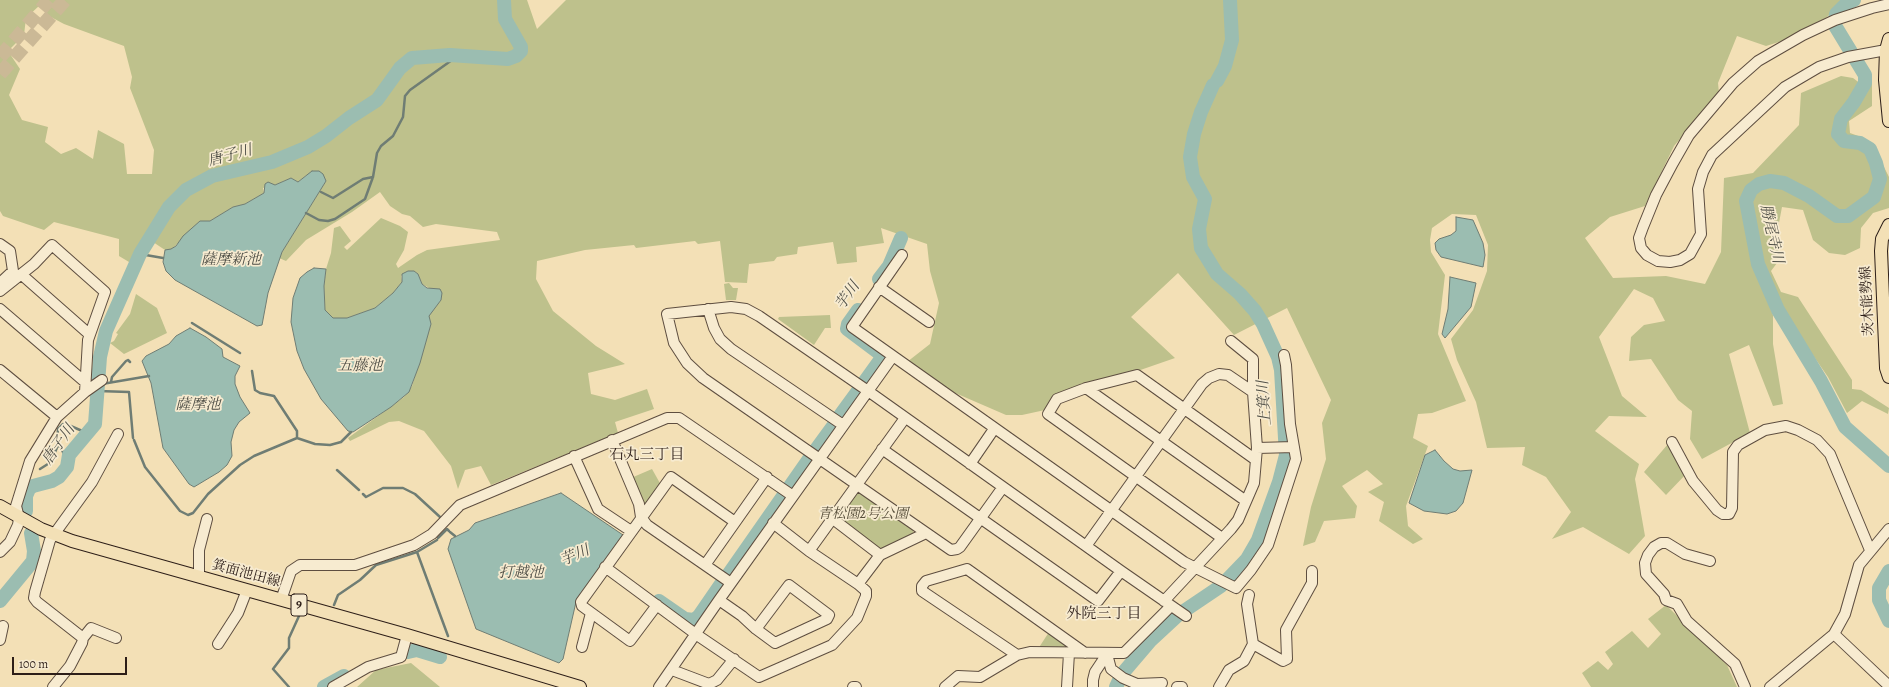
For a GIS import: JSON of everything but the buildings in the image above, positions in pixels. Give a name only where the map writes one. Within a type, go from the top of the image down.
[{"type":"main road","points":[[1883,47],[1889,121]]},
{"type":"main road","name":"茨木能勢線","points":[[1889,225],[1882,239],[1881,251],[1886,368],[1889,377]]},
{"type":"main road","name":"箕面池田線","points":[[0,506],[19,518],[54,534],[108,552],[407,635],[580,687]]},
{"type":"street","points":[[1883,47],[1848,56],[1801,75],[1785,86],[1722,144],[1712,155],[1703,172],[1698,188],[1698,207],[1701,234],[1690,254],[1680,260],[1670,262],[1658,261],[1647,255],[1641,248],[1639,238],[1656,195],[1689,135],[1733,83],[1758,62],[1803,35],[1835,20],[1889,4]]},
{"type":"street","points":[[0,244],[10,250],[13,271],[0,283]]},
{"type":"street","points":[[0,291],[22,275],[52,244],[104,292],[89,334],[92,384]]},
{"type":"street","points":[[902,255],[852,327],[1112,512],[1194,568],[1229,585],[1251,570],[1268,545],[1296,459],[1288,447],[1290,424],[1286,364],[1284,356]]},
{"type":"street","points":[[22,275],[89,334]]},
{"type":"street","points":[[879,288],[929,322]]},
{"type":"street","points":[[1003,487],[960,547],[954,550],[926,533],[857,483],[703,378],[687,363],[674,343],[667,314],[731,307],[746,309],[868,391],[1177,610]]},
{"type":"street","points":[[0,309],[92,384]]},
{"type":"street","points":[[708,310],[714,328],[720,339],[731,349],[844,425]]},
{"type":"street","points":[[950,685],[958,676],[980,676],[1017,655],[1030,652],[1125,653],[1177,610],[1194,568],[1238,520],[1254,483],[1257,448],[1252,359],[1231,341]]},
{"type":"street","points":[[659,687],[697,635],[719,600],[774,523],[789,493],[820,458],[893,356]]},
{"type":"street","points":[[0,370],[57,417]]},
{"type":"street","points":[[1086,546],[1112,512],[1160,441],[1202,384],[1209,378],[1219,374],[1228,375],[1253,392]]},
{"type":"street","points":[[1222,538],[1048,414],[1057,399],[1086,388],[1137,375],[1256,460]]},
{"type":"street","points":[[0,552],[14,537],[19,518],[16,506],[30,461],[57,417],[92,384]]},
{"type":"street","points":[[1086,388],[1246,501]]},
{"type":"street","points":[[282,600],[290,572],[300,565],[355,565],[414,545],[432,534],[460,505],[667,418],[679,418],[789,493]]},
{"type":"street","points":[[809,551],[905,418]]},
{"type":"street","points":[[1672,442],[1693,480],[1717,510],[1723,514],[1729,514],[1732,508],[1732,452],[1738,445],[1765,430],[1786,426],[1798,430],[1817,440],[1830,454],[1870,550]]},
{"type":"street","points":[[970,464],[994,429]]},
{"type":"street","points":[[83,638],[37,602],[34,598],[54,534],[92,482],[118,434]]},
{"type":"street","points":[[612,440],[639,504],[641,517],[646,524],[731,583]]},
{"type":"street","points":[[1257,448],[1288,447]]},
{"type":"street","points":[[882,449],[980,520],[1098,602],[1121,571]]},
{"type":"street","points":[[574,456],[598,509],[631,531]]},
{"type":"street","points":[[657,605],[630,641],[582,606],[581,602],[671,477],[735,522]]},
{"type":"street","points":[[705,566],[767,478]]},
{"type":"street","points":[[199,577],[199,550],[207,519]]},
{"type":"street","points":[[833,519],[880,555]]},
{"type":"street","points":[[605,567],[697,635],[759,677],[832,645],[857,618],[866,596],[866,591],[858,584],[809,551],[774,523]]},
{"type":"street","points":[[1770,687],[1834,634],[1845,614],[1858,565],[1889,529]]},
{"type":"street","points":[[858,584],[880,555],[926,533]]},
{"type":"street","points":[[1710,561],[1686,554],[1667,543],[1661,543],[1654,547],[1648,555],[1645,563],[1646,574],[1664,594],[1666,600],[1677,604],[1687,621],[1735,664],[1745,687]]},
{"type":"street","points":[[1017,655],[922,591],[922,586],[926,581],[967,569],[1085,653]]},
{"type":"street","points":[[1253,644],[1283,661],[1287,659],[1286,630],[1312,582],[1312,571]]},
{"type":"street","points":[[719,600],[742,616],[756,629],[775,644],[827,619],[829,615],[789,585],[756,629]]},
{"type":"street","points":[[218,644],[238,613],[247,590]]},
{"type":"street","points":[[1220,686],[1229,670],[1244,661],[1253,644],[1246,604],[1249,596]]},
{"type":"street","points":[[582,647],[591,613]]},
{"type":"street","points":[[0,640],[3,626]]},
{"type":"street","points":[[54,687],[70,666],[83,638],[91,628],[116,638]]},
{"type":"street","points":[[1834,634],[1889,686]]},
{"type":"street","points":[[333,687],[368,667],[402,657],[407,635]]},
{"type":"street","points":[[1067,687],[1069,653]]},
{"type":"street","points":[[1107,654],[1111,669],[1121,677],[1137,684],[1162,683]]},
{"type":"street","points":[[1093,687],[1095,672],[1107,654]]},
{"type":"street","points":[[672,670],[709,684],[717,680],[734,659]]},
{"type":"street","points":[[1177,687],[1182,687]]},
{"type":"green space","points":[[0,0],[527,0],[537,29],[566,0],[1844,0],[1827,17],[1782,41],[1766,46],[1737,36],[1718,83],[1719,93],[1674,146],[1645,206],[1610,217],[1585,238],[1613,278],[1666,276],[1705,284],[1721,252],[1724,178],[1753,173],[1799,125],[1801,93],[1841,76],[1853,78],[1861,84],[1837,117],[1834,134],[1842,143],[1868,151],[1877,179],[1871,195],[1847,212],[1838,212],[1810,193],[1785,180],[1770,177],[1757,182],[1746,191],[1743,200],[1752,263],[1773,315],[1773,344],[1783,404],[1773,406],[1749,345],[1729,354],[1750,433],[1702,459],[1690,439],[1692,411],[1678,400],[1651,359],[1629,361],[1631,337],[1644,325],[1665,321],[1653,298],[1634,289],[1599,337],[1622,396],[1647,417],[1609,416],[1595,431],[1639,464],[1635,479],[1645,536],[1629,554],[1583,527],[1552,539],[1571,512],[1546,477],[1522,465],[1525,447],[1487,448],[1476,402],[1457,360],[1451,339],[1473,310],[1487,271],[1488,245],[1476,215],[1452,214],[1432,228],[1430,240],[1431,252],[1445,275],[1438,334],[1466,401],[1432,413],[1418,414],[1413,438],[1428,446],[1406,506],[1408,526],[1423,539],[1413,544],[1379,521],[1384,502],[1368,492],[1383,484],[1367,470],[1342,486],[1357,506],[1355,518],[1324,521],[1315,542],[1303,546],[1311,507],[1326,459],[1322,423],[1331,400],[1287,308],[1234,335],[1178,273],[1131,317],[1175,358],[1074,393],[1045,410],[1022,415],[1006,415],[946,389],[907,362],[930,344],[939,303],[930,271],[927,244],[881,228],[884,243],[856,247],[857,262],[837,264],[833,242],[798,247],[797,254],[777,257],[774,261],[749,264],[747,283],[725,282],[720,241],[698,244],[695,241],[636,248],[634,245],[585,250],[537,261],[536,279],[553,311],[596,346],[625,364],[588,373],[591,394],[615,400],[647,389],[654,409],[615,422],[618,433],[491,485],[481,466],[465,470],[458,489],[451,466],[424,431],[399,421],[389,422],[350,441],[348,438],[404,397],[412,386],[431,324],[428,316],[441,300],[431,289],[422,284],[418,274],[414,271],[408,271],[401,276],[402,282],[393,293],[375,308],[347,318],[333,318],[325,310],[324,286],[326,269],[331,253],[334,228],[340,226],[351,241],[344,247],[347,250],[381,218],[400,226],[408,232],[404,250],[396,264],[398,268],[427,250],[500,240],[497,232],[436,224],[423,227],[410,216],[402,214],[390,206],[380,192],[352,212],[306,240],[286,261],[279,258],[326,181],[308,174],[298,182],[291,178],[275,185],[263,188],[264,193],[245,204],[233,207],[210,221],[200,221],[171,250],[165,250],[153,242],[139,263],[129,262],[119,256],[119,239],[54,222],[44,230],[3,216],[0,211]],"holes":[[[40,5],[49,16],[64,24],[124,46],[132,77],[130,88],[154,150],[152,174],[127,174],[124,144],[98,130],[93,159],[76,148],[61,154],[45,142],[48,127],[22,120],[9,95],[20,69],[8,51],[24,35],[26,18]]]},
{"type":"green space","points":[[1872,74],[1872,106],[1849,121],[1850,133],[1861,137],[1858,140],[1845,139],[1841,133],[1844,120],[1856,104],[1867,85],[1868,75]]},
{"type":"green space","points":[[1878,162],[1883,165],[1889,177],[1889,208],[1873,213],[1861,228],[1860,248],[1845,255],[1829,253],[1813,240],[1803,210],[1782,207],[1777,233],[1780,259],[1771,271],[1781,292],[1798,297],[1852,380],[1852,389],[1861,390],[1889,408],[1888,414],[1862,401],[1847,413],[1828,377],[1781,309],[1760,264],[1749,202],[1752,193],[1770,183],[1783,186],[1807,196],[1822,210],[1836,218],[1849,218],[1875,199],[1881,178]]},
{"type":"green space","points":[[729,283],[733,288],[738,288],[736,300],[726,300],[724,284]]},
{"type":"green space","points":[[136,294],[157,308],[167,333],[124,354],[110,343],[114,341],[118,334],[116,333],[130,314]]},
{"type":"green space","points":[[830,315],[831,328],[825,328],[814,345],[778,319],[779,317]]},
{"type":"green space","points":[[1668,444],[1687,473],[1666,495],[1644,472]]},
{"type":"green space","points":[[652,469],[661,485],[647,504],[643,505],[631,478]]},
{"type":"green space","name":"青松園2号公園","points":[[861,491],[912,528],[914,535],[883,550],[844,524],[842,516],[854,495]]},
{"type":"green space","points":[[1666,605],[1727,665],[1737,687],[1591,687],[1582,673],[1598,661],[1608,670],[1613,664],[1605,652],[1632,631],[1648,648],[1661,634],[1648,619]]},
{"type":"green space","points":[[1049,632],[1070,646],[1069,650],[1038,649]]},
{"type":"green space","points":[[411,663],[440,687],[357,687],[376,670]]},
{"type":"water","name":"薩摩新池","points":[[312,171],[319,171],[323,174],[326,181],[282,252],[268,293],[262,325],[257,326],[175,280],[166,271],[163,262],[165,250],[176,246],[183,236],[200,221],[210,221],[233,207],[245,204],[264,193],[265,184],[268,182],[275,185],[291,178],[298,182]]},
{"type":"water","points":[[1456,217],[1473,220],[1483,243],[1485,255],[1483,267],[1441,257],[1436,250],[1435,243],[1439,239],[1451,235],[1456,231]]},
{"type":"water","name":"五藤池","points":[[314,268],[326,269],[324,286],[325,310],[333,318],[347,318],[375,308],[393,293],[402,282],[402,274],[408,271],[414,271],[418,274],[422,284],[427,288],[440,289],[442,293],[441,300],[429,316],[431,324],[420,363],[409,392],[391,407],[353,432],[348,431],[321,399],[304,369],[297,351],[291,322],[293,298],[300,278]]},
{"type":"water","points":[[1450,277],[1476,283],[1471,307],[1445,338],[1442,334],[1448,309]]},
{"type":"water","name":"薩摩池","points":[[190,328],[206,337],[222,349],[223,357],[240,366],[235,376],[235,384],[240,397],[250,413],[239,422],[234,430],[231,442],[232,456],[227,465],[219,472],[194,487],[189,484],[163,448],[151,383],[142,361],[146,356],[169,344],[176,336]]},
{"type":"water","points":[[1435,450],[1453,469],[1460,471],[1472,470],[1463,503],[1456,511],[1447,514],[1424,511],[1409,503],[1425,455]]},
{"type":"water","name":"打越池","points":[[561,493],[623,535],[576,602],[563,659],[559,663],[476,629],[448,549],[451,539],[469,530],[475,523]]},
{"type":"waterway","name":"唐子川","points":[[26,511],[26,496],[29,489],[33,486],[52,481],[59,477],[67,467],[69,455],[95,424],[100,357],[106,331],[140,254],[169,207],[186,190],[212,176],[272,162],[308,147],[326,136],[349,118],[377,100],[400,68],[412,58],[450,55],[508,59],[516,56],[521,51],[521,47],[505,19],[504,0]]},
{"type":"waterway","name":"上箕川","points":[[1217,81],[1225,66],[1232,40],[1230,0]]},
{"type":"waterway","name":"勝尾寺川","points":[[1854,0],[1846,4],[1836,14],[1834,24],[1865,75],[1865,83],[1854,102],[1841,119],[1838,134],[1844,141],[1860,143],[1870,149],[1876,163],[1880,179],[1874,197],[1848,216],[1837,216],[1809,196],[1784,183],[1770,181],[1759,184],[1751,190],[1746,201],[1758,264],[1778,310],[1821,381],[1845,427],[1889,466]]},
{"type":"waterway","points":[[306,213],[319,220],[328,221],[335,219],[365,199],[373,177],[377,153],[381,146],[393,136],[403,117],[405,96],[410,90],[459,55]]},
{"type":"waterway","name":"上箕川","points":[[1116,687],[1122,674],[1151,640],[1178,615],[1221,586],[1247,559],[1258,540],[1279,482],[1286,455],[1281,370],[1278,357],[1263,324],[1255,311],[1240,294],[1217,274],[1201,248],[1199,229],[1205,199],[1193,177],[1190,157],[1194,134],[1201,112],[1213,85]]},
{"type":"waterway","points":[[321,192],[333,198],[363,179],[373,177]]},
{"type":"waterway","name":"芋川","points":[[879,279],[889,266],[901,238]]},
{"type":"waterway","points":[[140,254],[163,258]]},
{"type":"waterway","name":"芋川","points":[[858,310],[848,324],[847,329],[883,356],[865,381]]},
{"type":"waterway","points":[[192,323],[240,353]]},
{"type":"waterway","points":[[111,382],[112,377],[126,361],[128,360],[130,362]]},
{"type":"waterway","points":[[134,440],[145,467],[180,511],[188,515],[193,513],[208,494],[240,465],[254,456],[297,438],[297,431],[274,396],[260,393],[255,390],[252,371]]},
{"type":"waterway","points":[[102,384],[149,376]]},
{"type":"waterway","points":[[98,391],[129,392],[133,438]]},
{"type":"waterway","name":"芋川","points":[[839,417],[858,391]]},
{"type":"waterway","points":[[69,462],[57,442],[58,429],[63,424],[66,424],[87,433]]},
{"type":"waterway","name":"芋川","points":[[815,451],[834,425]]},
{"type":"waterway","points":[[297,438],[315,444],[330,445],[341,442],[351,432]]},
{"type":"waterway","points":[[40,469],[51,462],[58,445]]},
{"type":"waterway","name":"芋川","points":[[728,575],[809,459]]},
{"type":"waterway","points":[[337,470],[359,490]]},
{"type":"waterway","points":[[363,494],[366,497],[383,488],[403,488],[415,494],[440,517]]},
{"type":"waterway","points":[[438,538],[447,529],[449,531]]},
{"type":"waterway","points":[[450,532],[455,536]]},
{"type":"waterway","points":[[0,601],[33,561],[34,551],[31,533]]},
{"type":"waterway","points":[[334,605],[338,595],[360,580],[376,565],[417,552],[437,540]]},
{"type":"waterway","points":[[417,552],[448,636]]},
{"type":"waterway","name":"勝尾寺川","points":[[1889,571],[1879,588],[1879,600],[1889,621]]},
{"type":"waterway","name":"芋川","points":[[659,601],[685,619],[694,620],[699,616],[721,584]]},
{"type":"waterway","points":[[289,687],[273,669],[289,648],[289,638],[299,616]]},
{"type":"waterway","name":"芋川","points":[[408,652],[417,650],[440,657]]},
{"type":"waterway","name":"芋川","points":[[324,687],[344,676]]},
{"type":"tunnel","points":[[0,57],[49,0]]},
{"type":"tunnel","points":[[0,74],[65,0]]},
{"type":"district","name":"石丸三丁目","points":[[647,455]]},
{"type":"district","name":"外院三丁目","points":[[1104,614]]}]
